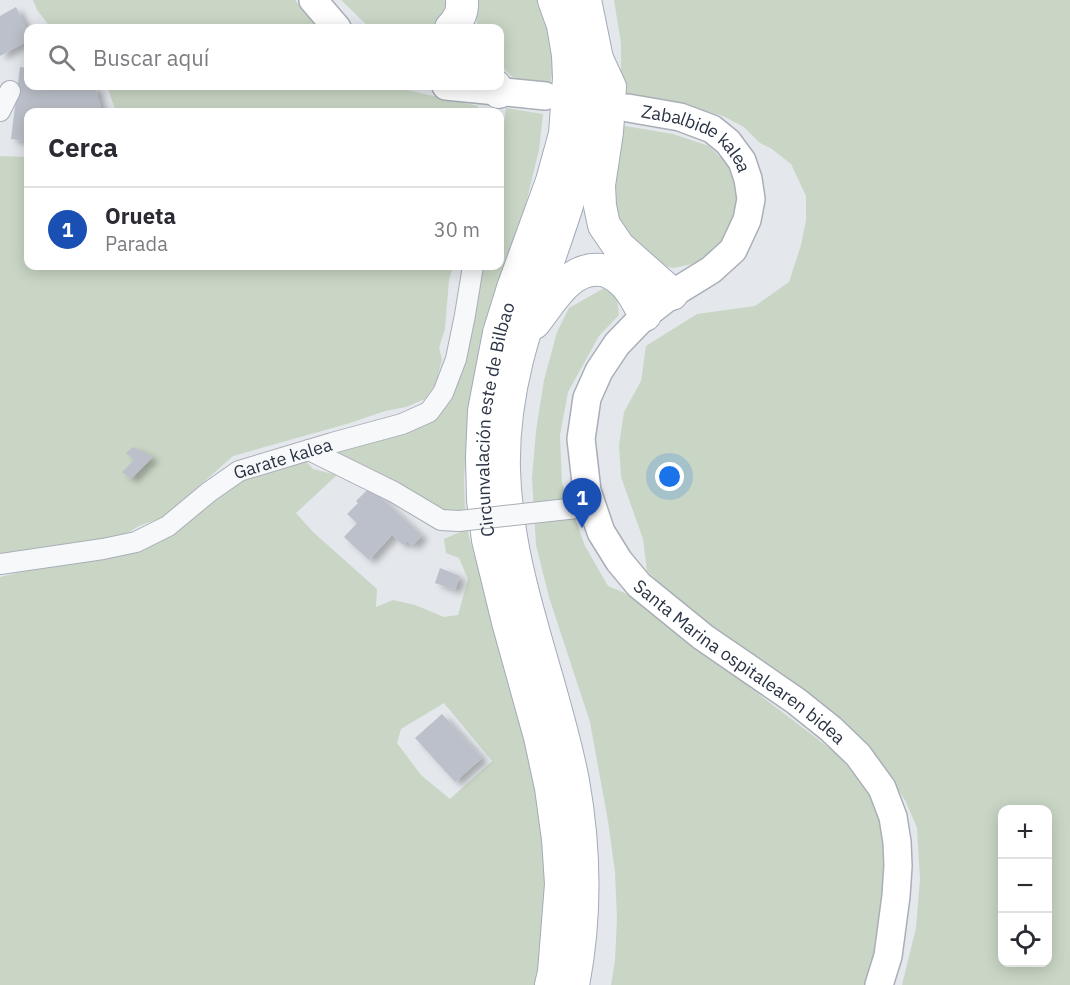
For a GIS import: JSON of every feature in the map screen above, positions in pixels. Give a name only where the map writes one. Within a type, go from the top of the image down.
[{"type":"main road","name":"Circunvalación este de Bilbao","points":[[550,985],[554,972],[561,884],[558,839],[551,788],[540,737],[488,540],[483,500],[482,457],[484,411],[499,333],[552,181],[565,134],[569,78],[568,55],[563,25],[554,0]]},
{"type":"main road","points":[[585,0],[597,59],[610,87],[607,132],[599,185],[604,225],[619,247],[665,288]]},
{"type":"main road","name":"Circunvalación este de Bilbao","points":[[573,985],[582,899],[580,832],[566,750],[513,550],[506,506],[504,467],[510,389],[521,341],[580,162],[589,125],[597,59]]},
{"type":"main road","points":[[521,341],[565,284],[584,270],[603,270],[613,273],[630,289],[645,315]]},
{"type":"street","points":[[313,0],[334,24]]},
{"type":"street","points":[[465,90],[497,97],[545,96]]},
{"type":"street","points":[[0,111],[10,91]]},
{"type":"street","name":"Zabalbide kalea","points":[[628,108],[680,117],[712,129],[728,142],[741,160],[748,179],[751,199],[747,220],[733,250],[711,270],[665,288],[645,315]]},
{"type":"street","name":"Garate kalea","points":[[0,564],[136,542],[168,526],[239,471],[402,424],[429,412],[443,393],[456,359],[472,270]]},
{"type":"street","name":"Santa Marina ospitalearen bidea","points":[[645,315],[617,344],[599,371],[587,398],[581,439],[587,491],[585,507],[619,561],[639,585],[703,637],[796,701],[831,729],[858,755],[882,788],[892,817],[897,842],[898,867],[888,956],[879,985]]},
{"type":"street","points":[[309,450],[394,492],[441,520],[459,521],[585,507]]},
{"type":"green space","points":[[33,0],[295,0],[316,24],[48,24],[37,10]]},
{"type":"green space","points":[[341,0],[452,0],[443,24],[366,24]]},
{"type":"green space","points":[[476,0],[543,0],[555,66],[549,85],[514,78],[504,69],[504,24],[477,24]]},
{"type":"green space","points":[[614,0],[1070,0],[1070,985],[902,985],[916,928],[920,879],[917,828],[906,802],[883,766],[844,727],[686,607],[647,571],[643,539],[621,477],[619,445],[624,412],[641,381],[646,346],[697,314],[755,306],[789,282],[806,220],[806,196],[791,164],[760,143],[744,127],[723,116],[676,103],[621,93],[621,43]]},
{"type":"green space","points":[[108,90],[407,90],[478,106],[478,108],[115,108]]},
{"type":"green space","points":[[506,108],[543,114],[539,150],[519,232],[469,410],[464,478],[465,510],[444,512],[433,503],[327,450],[432,419],[450,400],[458,380],[480,270],[504,270],[504,122]]},
{"type":"green space","points":[[619,125],[673,134],[709,146],[731,168],[738,192],[736,216],[726,236],[712,253],[693,264],[673,268],[655,263],[625,231],[617,213],[615,189]]},
{"type":"green space","points":[[0,156],[24,157],[24,270],[452,270],[445,329],[439,348],[442,359],[436,383],[425,399],[406,407],[385,411],[233,456],[164,517],[139,526],[122,536],[94,543],[0,554]]},
{"type":"green space","points":[[606,287],[617,298],[619,315],[599,336],[568,392],[560,435],[562,483],[585,546],[608,586],[627,594],[832,750],[861,780],[878,810],[887,845],[880,943],[866,985],[611,985],[617,919],[615,872],[608,821],[590,722],[549,597],[536,545],[532,478],[544,380],[557,332],[569,308]]},
{"type":"green space","points":[[304,459],[313,469],[337,475],[296,513],[313,532],[377,589],[376,607],[393,600],[415,605],[444,617],[458,615],[468,579],[459,558],[446,553],[444,539],[467,529],[523,731],[547,829],[543,985],[0,985],[0,577],[33,569],[111,558],[141,551],[176,531],[235,482]],"holes":[[[444,703],[492,761],[450,799],[421,775],[397,743],[401,729]]]},
{"type":"building","points":[[16,7],[24,24],[24,43],[0,56],[0,16]]},
{"type":"building","points":[[20,67],[24,68],[24,90],[96,90],[101,108],[24,108],[24,141],[11,139]]},
{"type":"building","points":[[133,447],[153,457],[131,479],[122,472],[134,460],[126,453]]},
{"type":"building","points":[[370,487],[422,536],[412,546],[407,541],[403,545],[392,535],[369,560],[344,537],[357,523],[347,514]]},
{"type":"building","points":[[440,568],[460,576],[455,590],[435,583]]},
{"type":"building","points":[[442,714],[482,758],[455,782],[415,738]]},
{"type":"place","name":"Orueta","points":[[582,528]]}]
